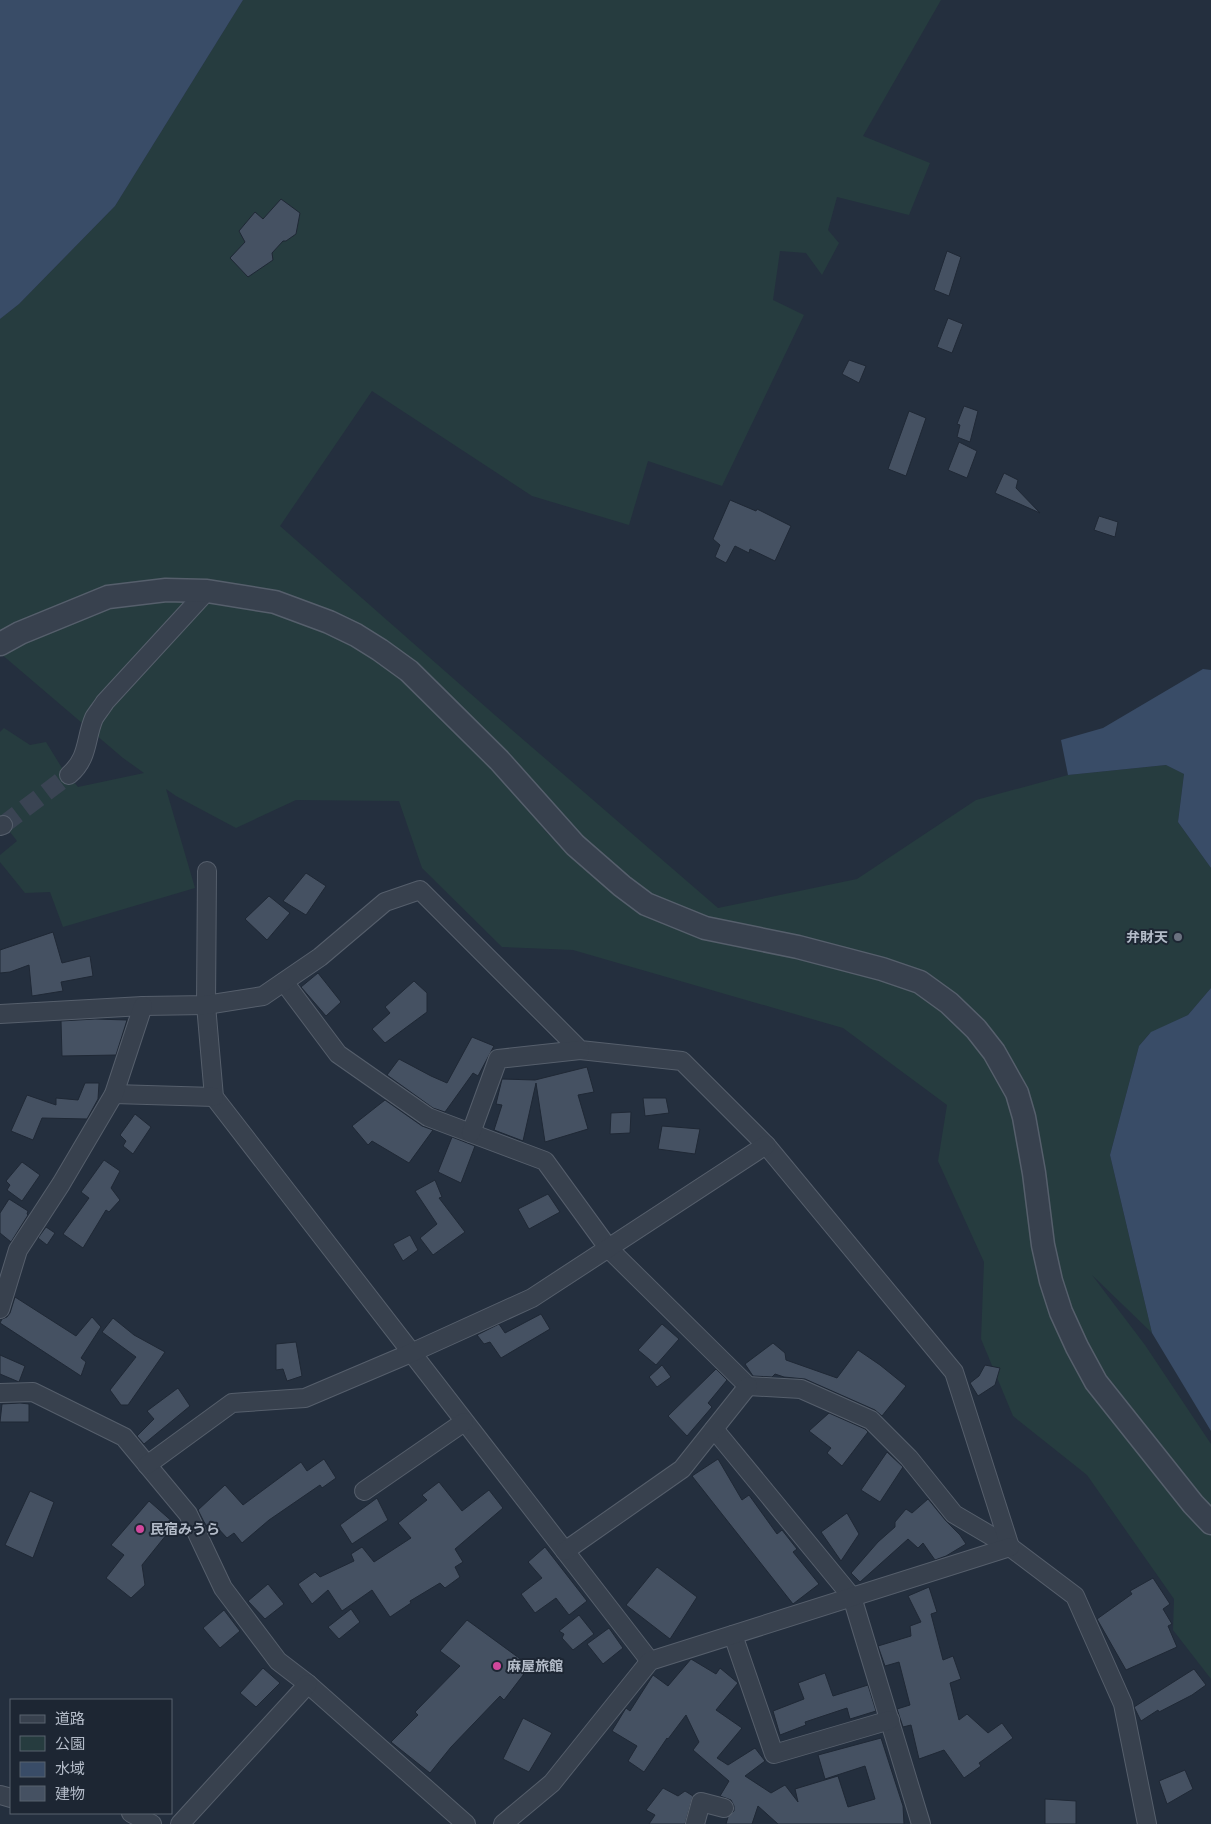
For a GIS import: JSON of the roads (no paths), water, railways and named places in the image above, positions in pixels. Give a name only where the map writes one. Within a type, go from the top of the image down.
[{"type":"street","points":[[0,644],[20,633],[108,597],[166,590],[207,591],[275,602],[329,622],[356,635],[409,671],[499,760],[575,846],[646,904],[705,928],[798,947],[882,969],[920,982],[949,1003],[976,1028],[994,1052],[1017,1093],[1024,1117],[1034,1172],[1043,1245],[1051,1281],[1061,1312],[1077,1347],[1096,1382],[1193,1504],[1211,1523]]},
{"type":"street","points":[[70,775],[84,755],[94,719],[105,702],[207,591]]},
{"type":"street","points":[[207,870],[206,1005],[214,1097],[650,1661]]},
{"type":"street","points":[[0,1014],[143,1006],[206,1005],[263,996],[320,957],[384,902],[420,890],[580,1050]]},
{"type":"street","points":[[284,982],[338,1054],[428,1117],[545,1161],[609,1249],[748,1386],[801,1389],[871,1420],[908,1458],[954,1514],[1010,1547],[1075,1596],[1124,1704],[1147,1824]]},
{"type":"street","points":[[0,1309],[18,1250],[61,1184],[114,1094],[143,1006]]},
{"type":"street","points":[[471,1133],[498,1059],[580,1050],[682,1061],[766,1145],[954,1372],[1010,1547]]},
{"type":"street","points":[[114,1094],[214,1097]]},
{"type":"street","points":[[147,1465],[232,1403],[304,1398],[411,1353],[532,1298],[766,1145]]},
{"type":"street","points":[[565,1551],[682,1469],[748,1386]]},
{"type":"street","points":[[0,1394],[33,1392],[124,1437],[188,1514],[223,1588],[278,1661],[308,1684],[466,1824]]},
{"type":"street","points":[[364,1492],[464,1422]]},
{"type":"street","points":[[714,1429],[852,1597],[922,1824]]},
{"type":"street","points":[[502,1824],[552,1783],[650,1661],[1010,1547]]},
{"type":"street","points":[[733,1635],[774,1754],[890,1720]]},
{"type":"street","points":[[180,1824],[308,1684]]},
{"type":"street","points":[[695,1824],[701,1802],[724,1808]]},
{"type":"street","points":[[133,1814],[152,1824]]},
{"type":"water","points":[[0,0],[243,0],[115,206],[19,304],[0,319]]},
{"type":"water","points":[[1203,669],[1211,670],[1211,868],[1178,822],[1184,774],[1166,765],[1068,775],[1061,740],[1103,728]]},
{"type":"water","points":[[1211,988],[1211,1431],[1152,1333],[1110,1155],[1139,1046],[1151,1032],[1188,1015]]},
{"type":"tunnel","points":[[3,825],[69,775]]},
{"type":"place","name":"弁財天","points":[[1178,937]]},
{"type":"place","name":"民宿みうら","points":[[140,1529]]},
{"type":"place","name":"麻屋旅館","points":[[497,1666]]}]
